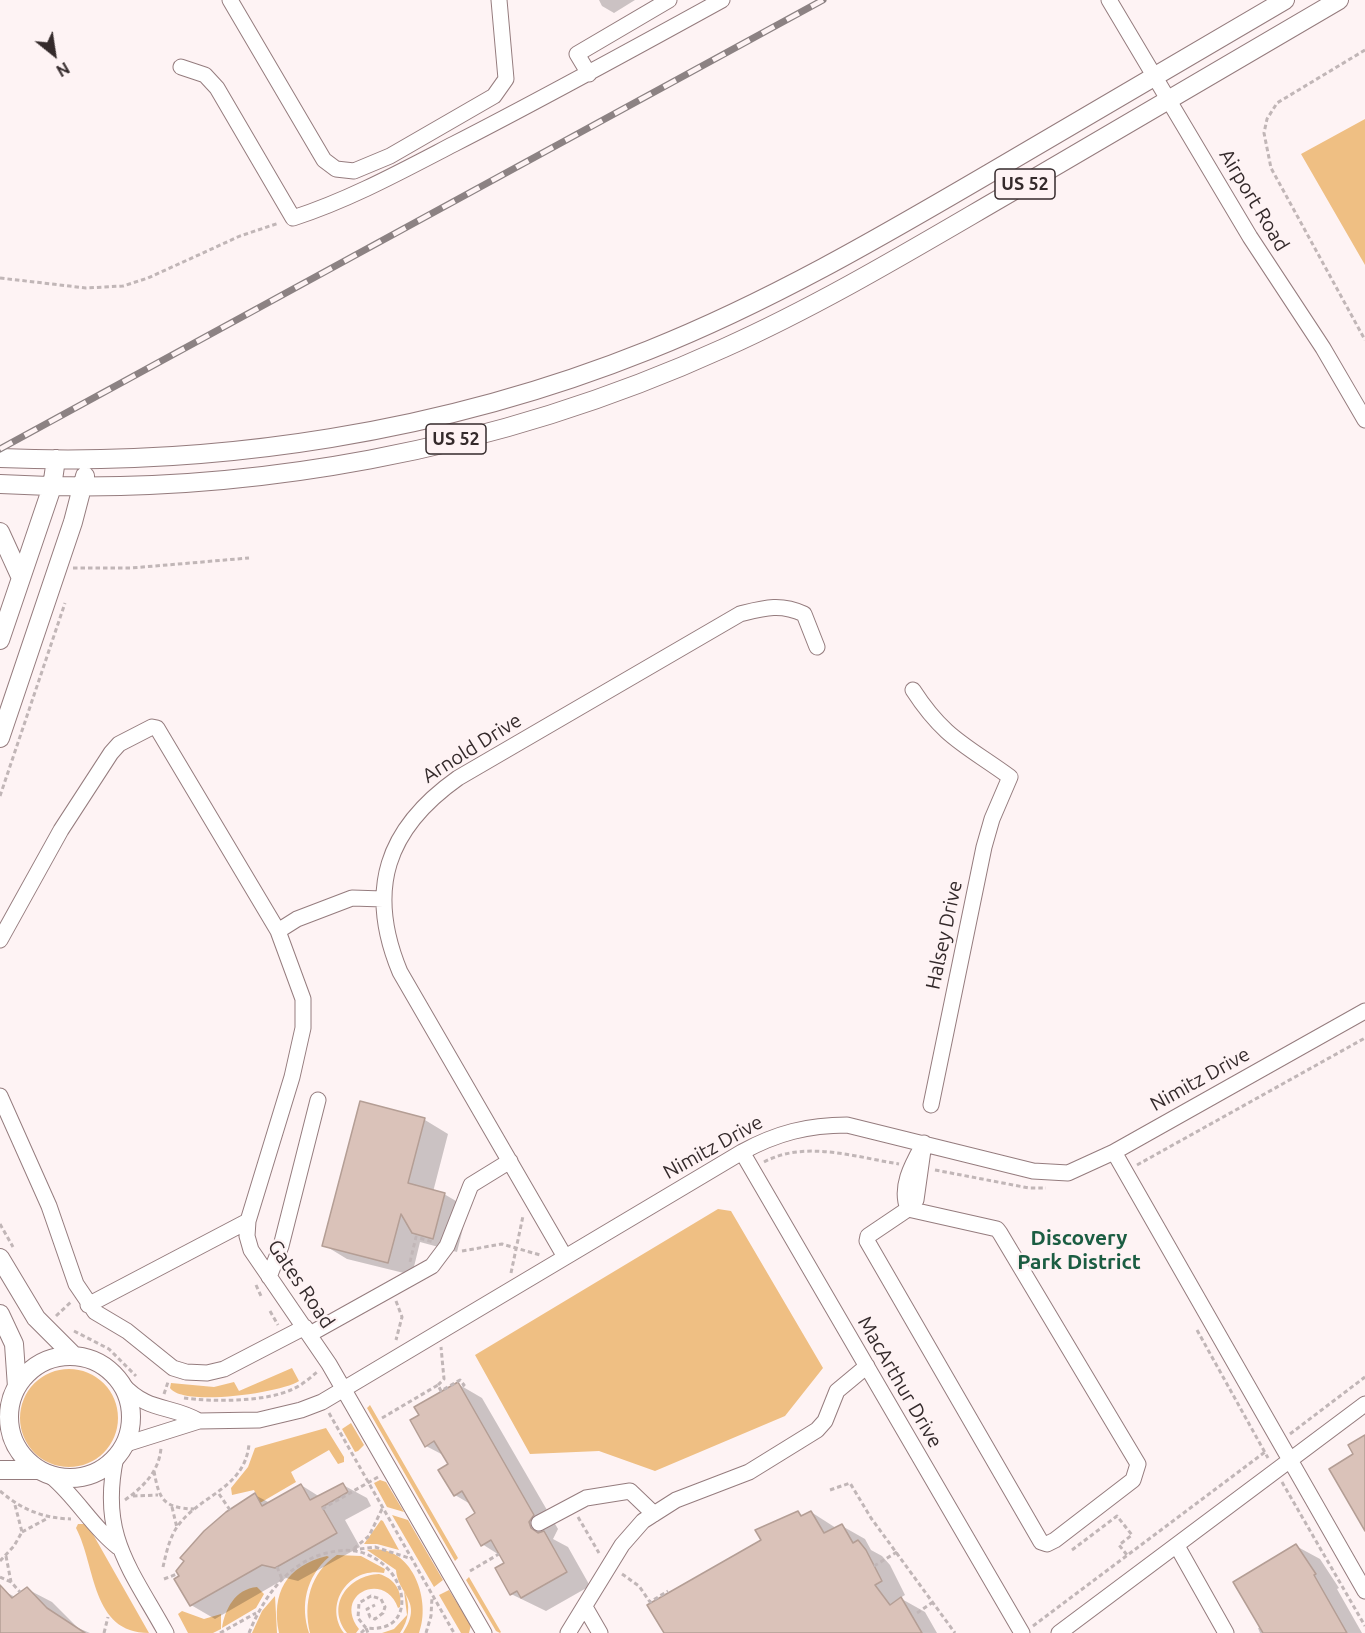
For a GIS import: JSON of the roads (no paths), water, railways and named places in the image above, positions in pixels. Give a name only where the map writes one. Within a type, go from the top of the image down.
[{"type":"main road","name":"US 52","points":[[0,458],[88,459],[249,449],[340,436],[468,409],[594,370],[710,324],[832,264],[1285,0]]},
{"type":"main road","name":"US 52","points":[[0,484],[83,487],[237,478],[343,464],[470,436],[602,397],[720,350],[816,304],[1339,0]]},
{"type":"main road","points":[[0,640],[52,487],[56,459]]},
{"type":"main road","points":[[0,738],[83,487],[88,459]]},
{"type":"main road","points":[[0,532],[21,578]]},
{"type":"main road","points":[[0,1258],[36,1318],[73,1355],[96,1362],[122,1384],[128,1396],[131,1419],[121,1450],[91,1475],[67,1480],[44,1474],[0,1470]]},
{"type":"main road","points":[[0,1314],[14,1344],[17,1387]]},
{"type":"main road","points":[[44,1474],[14,1443],[4,1416],[17,1387],[33,1368],[45,1361],[73,1355]]},
{"type":"street","points":[[230,0],[324,160],[336,169],[354,171],[390,156],[494,96],[506,79],[499,0]]},
{"type":"street","points":[[589,74],[577,54],[669,0]]},
{"type":"street","points":[[181,67],[197,71],[217,88],[293,218],[335,204],[589,74],[722,0]]},
{"type":"street","name":"Airport Road","points":[[1109,0],[1250,237],[1323,348],[1365,420]]},
{"type":"street","name":"Arnold Drive","points":[[565,1257],[400,972],[385,931],[383,900],[389,865],[412,818],[435,795],[469,771],[740,614],[772,606],[790,608],[804,614],[818,647]]},
{"type":"street","name":"Halsey Drive","points":[[913,690],[932,718],[956,742],[1010,777],[992,819],[984,847],[931,1105]]},
{"type":"street","name":"Gates Road","points":[[0,940],[50,849],[111,753],[119,744],[152,727],[157,728],[278,931],[303,999],[303,1028],[292,1077],[248,1221],[251,1250],[308,1331],[344,1389],[484,1633]]},
{"type":"street","points":[[278,931],[297,919],[352,898],[383,900]]},
{"type":"street","name":"Nimitz Drive","points":[[121,1450],[199,1421],[232,1422],[279,1416],[314,1405],[742,1152],[789,1130],[817,1125],[848,1125],[1034,1171],[1056,1174],[1083,1168],[1114,1152],[1364,1013]]},
{"type":"street","points":[[0,1096],[49,1206],[85,1300],[173,1368],[186,1372],[207,1373],[224,1368],[308,1331],[408,1281],[439,1260],[447,1246],[471,1185],[510,1161]]},
{"type":"street","points":[[269,1277],[281,1246],[318,1100]]},
{"type":"street","points":[[908,1209],[904,1199],[908,1176],[924,1143]]},
{"type":"street","name":"MacArthur Drive","points":[[742,1152],[867,1366],[1027,1630]]},
{"type":"street","points":[[1114,1152],[1365,1591]]},
{"type":"street","points":[[908,1209],[997,1229],[1138,1464],[1133,1480],[1047,1544],[1041,1542],[867,1241],[868,1236],[908,1209]]},
{"type":"street","points":[[85,1300],[248,1221]]},
{"type":"street","points":[[568,1633],[622,1545],[644,1521],[676,1500],[749,1472],[817,1430],[825,1421],[837,1391],[867,1366]]},
{"type":"street","name":"Nimitz Drive","points":[[122,1384],[141,1402],[189,1415],[199,1421]]},
{"type":"street","points":[[1059,1633],[1365,1404]]},
{"type":"street","points":[[121,1450],[111,1508],[118,1547],[166,1633]]},
{"type":"street","points":[[44,1474],[68,1491],[105,1536],[118,1547]]},
{"type":"street","points":[[539,1523],[586,1498],[630,1491],[654,1514]]},
{"type":"street","points":[[1177,1546],[1226,1633]]},
{"type":"street","points":[[585,1607],[600,1633]]},
{"type":"railway","points":[[0,449],[823,0]]},
{"type":"district","name":"Discovery Park District","points":[[1079,1250]]}]
